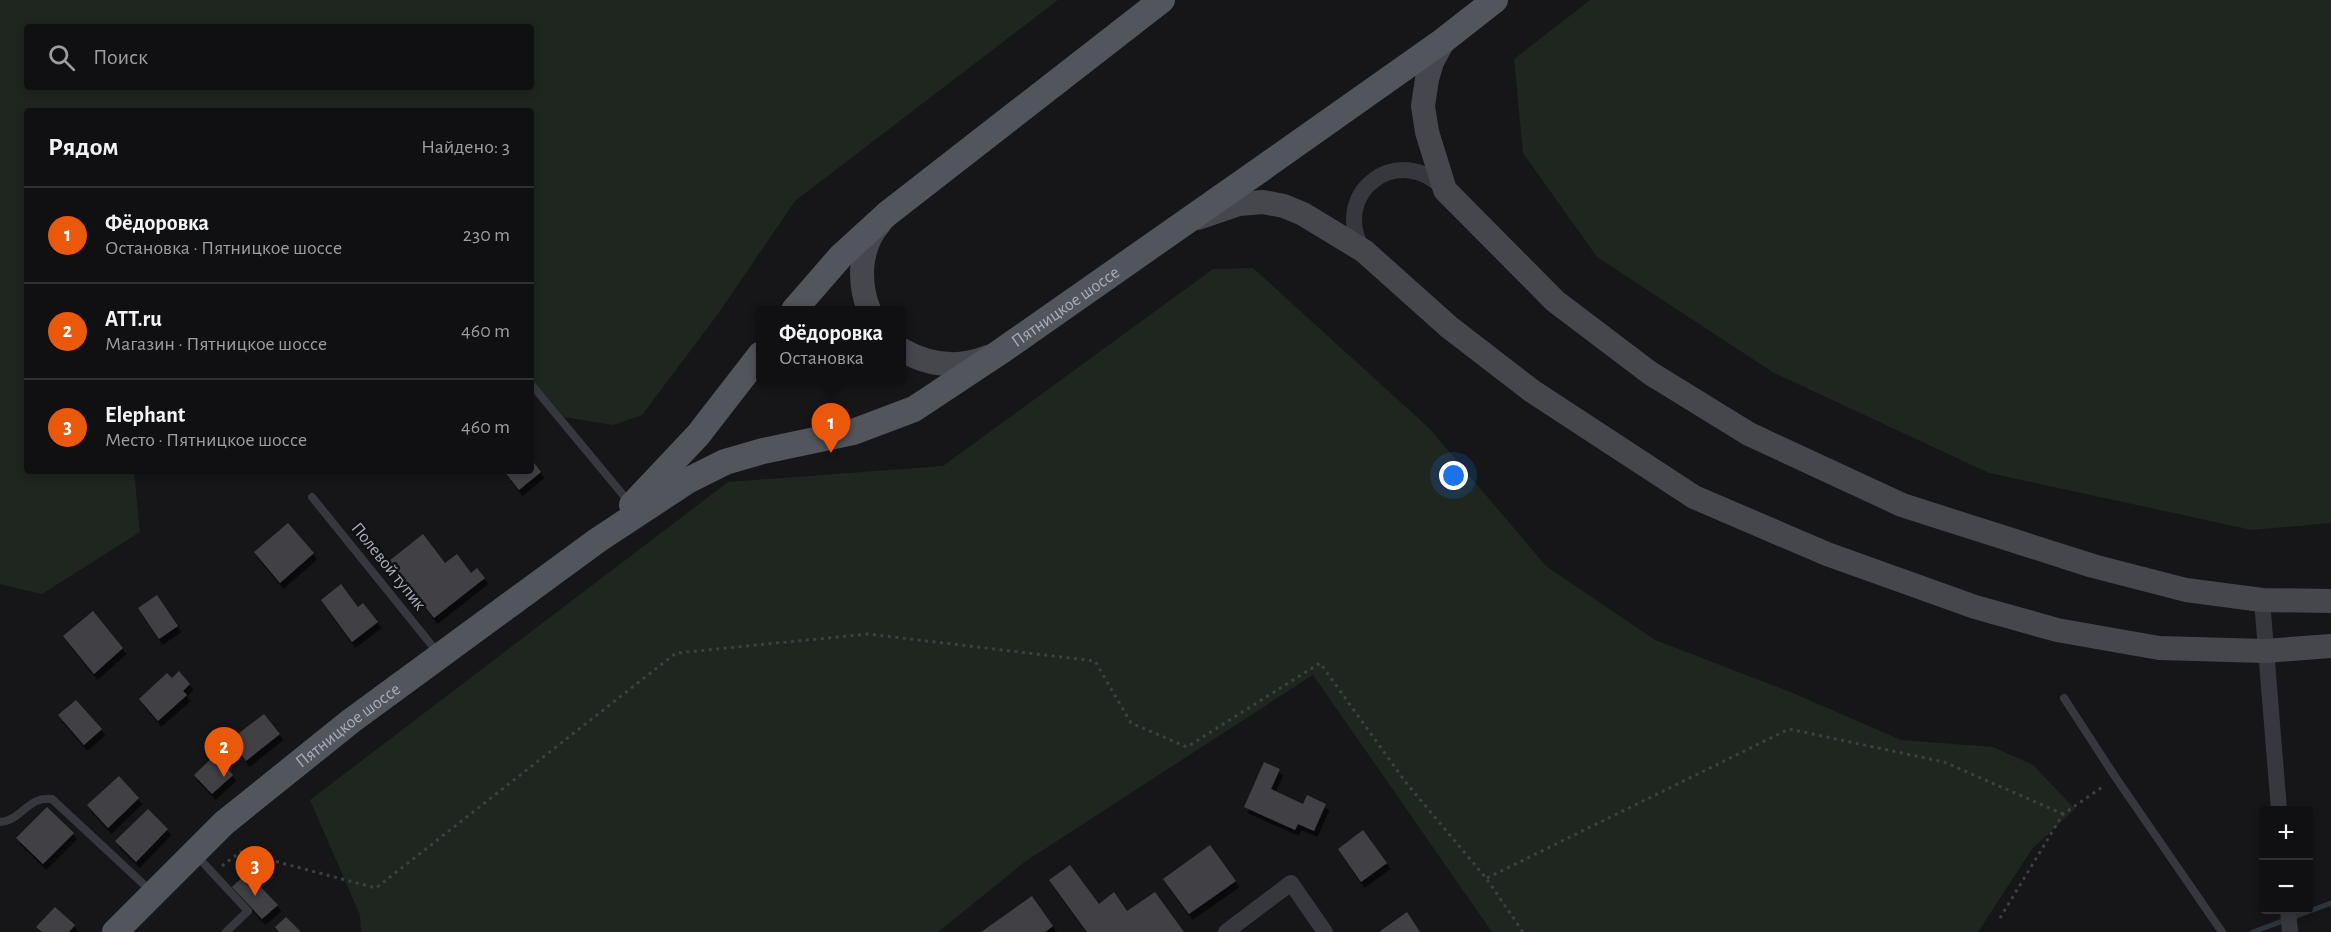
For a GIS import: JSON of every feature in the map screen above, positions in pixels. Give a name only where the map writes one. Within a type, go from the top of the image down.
[{"type":"main road","points":[[797,306],[841,256],[887,214],[1162,0]]},
{"type":"main road","name":"Пятницкое шоссе","points":[[115,932],[193,851],[224,823],[351,721],[598,540],[689,480],[725,462],[763,451],[853,432],[914,409],[1187,222],[1444,40],[1495,0]]},
{"type":"main road","name":"Пятницкое шоссе","points":[[598,540],[698,435],[756,360]]},
{"type":"street","points":[[1444,40],[1432,62],[1423,106],[1427,132],[1445,190]]},
{"type":"street","points":[[1364,251],[1354,232],[1354,211],[1363,191],[1378,177],[1398,170],[1409,170],[1429,176],[1554,301],[1650,373],[1749,434],[1913,508],[2094,566],[2186,590],[2262,600],[2331,601]]},
{"type":"street","points":[[1187,222],[1239,204],[1263,202],[1284,206],[1303,214],[1364,251],[1449,327],[1532,391],[1694,497],[1827,554],[1975,607],[2057,630],[2159,648],[2265,651],[2331,646]]},
{"type":"street","points":[[868,306],[862,286],[864,255],[877,226],[887,214]]},
{"type":"street","points":[[906,352],[915,358],[946,365],[976,361],[1000,352]]},
{"type":"street","points":[[2289,602],[2331,595]]},
{"type":"street","points":[[2262,600],[2279,806]]},
{"type":"street","points":[[1226,932],[1291,883],[1325,932]]},
{"type":"street","points":[[2288,914],[2290,932]]},
{"type":"lane","points":[[534,388],[632,505]]},
{"type":"lane","name":"Полевой тупик","points":[[312,497],[441,656]]},
{"type":"lane","points":[[2064,698],[2222,932]]},
{"type":"lane","points":[[0,822],[12,820],[35,800],[51,799],[153,893]]},
{"type":"lane","points":[[193,851],[248,911],[226,932]]},
{"type":"path","points":[[213,873],[240,852],[376,888],[676,653],[868,634],[1095,661],[1131,723],[1187,747],[1320,663],[1407,784],[1486,878],[1523,932]]},
{"type":"path","points":[[1486,878],[1790,729],[1944,762],[2063,814]]},
{"type":"path","points":[[2000,918],[2063,814],[2116,778]]},
{"type":"shaded area","points":[[0,0],[1058,0],[795,201],[718,314],[642,415],[613,425],[564,417],[534,382],[534,108],[24,108],[24,474],[134,474],[140,532],[42,594],[0,584]]},
{"type":"shaded area","points":[[1590,0],[2331,0],[2331,523],[2252,530],[1989,473],[1774,373],[1597,257],[1523,153],[1514,59]]},
{"type":"shaded area","points":[[1253,268],[1429,428],[1546,566],[1655,640],[1793,693],[1901,740],[1993,747],[2033,765],[2075,809],[2032,849],[1978,932],[1492,932],[1313,675],[1026,861],[938,932],[361,932],[360,915],[310,800],[728,482],[943,466],[1213,269]]},
{"type":"building","points":[[534,463],[541,472],[519,490],[506,474],[534,474]]},
{"type":"building","points":[[288,523],[314,553],[280,583],[254,552]]},
{"type":"building","points":[[423,534],[445,563],[457,554],[471,573],[477,568],[485,578],[434,618],[389,561]]},
{"type":"building","points":[[341,584],[358,607],[363,603],[378,622],[352,642],[321,600]]},
{"type":"building","points":[[157,595],[178,626],[159,639],[138,608]]},
{"type":"building","points":[[93,611],[123,648],[94,674],[63,636]]},
{"type":"building","points":[[179,671],[190,684],[183,691],[187,695],[158,721],[139,699],[167,673],[172,678]]},
{"type":"building","points":[[76,700],[102,729],[84,745],[58,715]]},
{"type":"building","points":[[264,714],[280,734],[246,761],[230,740]]},
{"type":"building","points":[[215,755],[233,775],[212,794],[194,775]]},
{"type":"building","points":[[1264,762],[1280,769],[1271,789],[1303,804],[1307,795],[1326,804],[1314,831],[1298,824],[1295,830],[1244,807]]},
{"type":"building","points":[[119,776],[139,798],[108,828],[87,805]]},
{"type":"building","points":[[47,807],[74,833],[43,864],[16,838]]},
{"type":"building","points":[[148,809],[168,829],[136,862],[115,841]]},
{"type":"building","points":[[1363,830],[1387,863],[1361,882],[1338,849]]},
{"type":"building","points":[[1210,845],[1236,881],[1189,914],[1163,879]]},
{"type":"building","points":[[1070,865],[1099,904],[1114,892],[1127,911],[1155,892],[1184,932],[1087,932],[1049,880]]},
{"type":"building","points":[[247,873],[278,905],[262,919],[232,887]]},
{"type":"building","points":[[1032,896],[1053,926],[1045,932],[981,932]]},
{"type":"building","points":[[55,907],[75,925],[69,932],[42,932],[36,927]]},
{"type":"building","points":[[1407,912],[1420,932],[1379,932]]},
{"type":"building","points":[[286,917],[301,932],[279,932],[275,927]]},
{"type":"waterway","points":[[2253,932],[2331,903]]},
{"type":"place","name":"Фёдоровка","points":[[831,453]]},
{"type":"place","name":"ATT.ru","points":[[224,777]]},
{"type":"place","name":"Elephant","points":[[255,896]]}]
